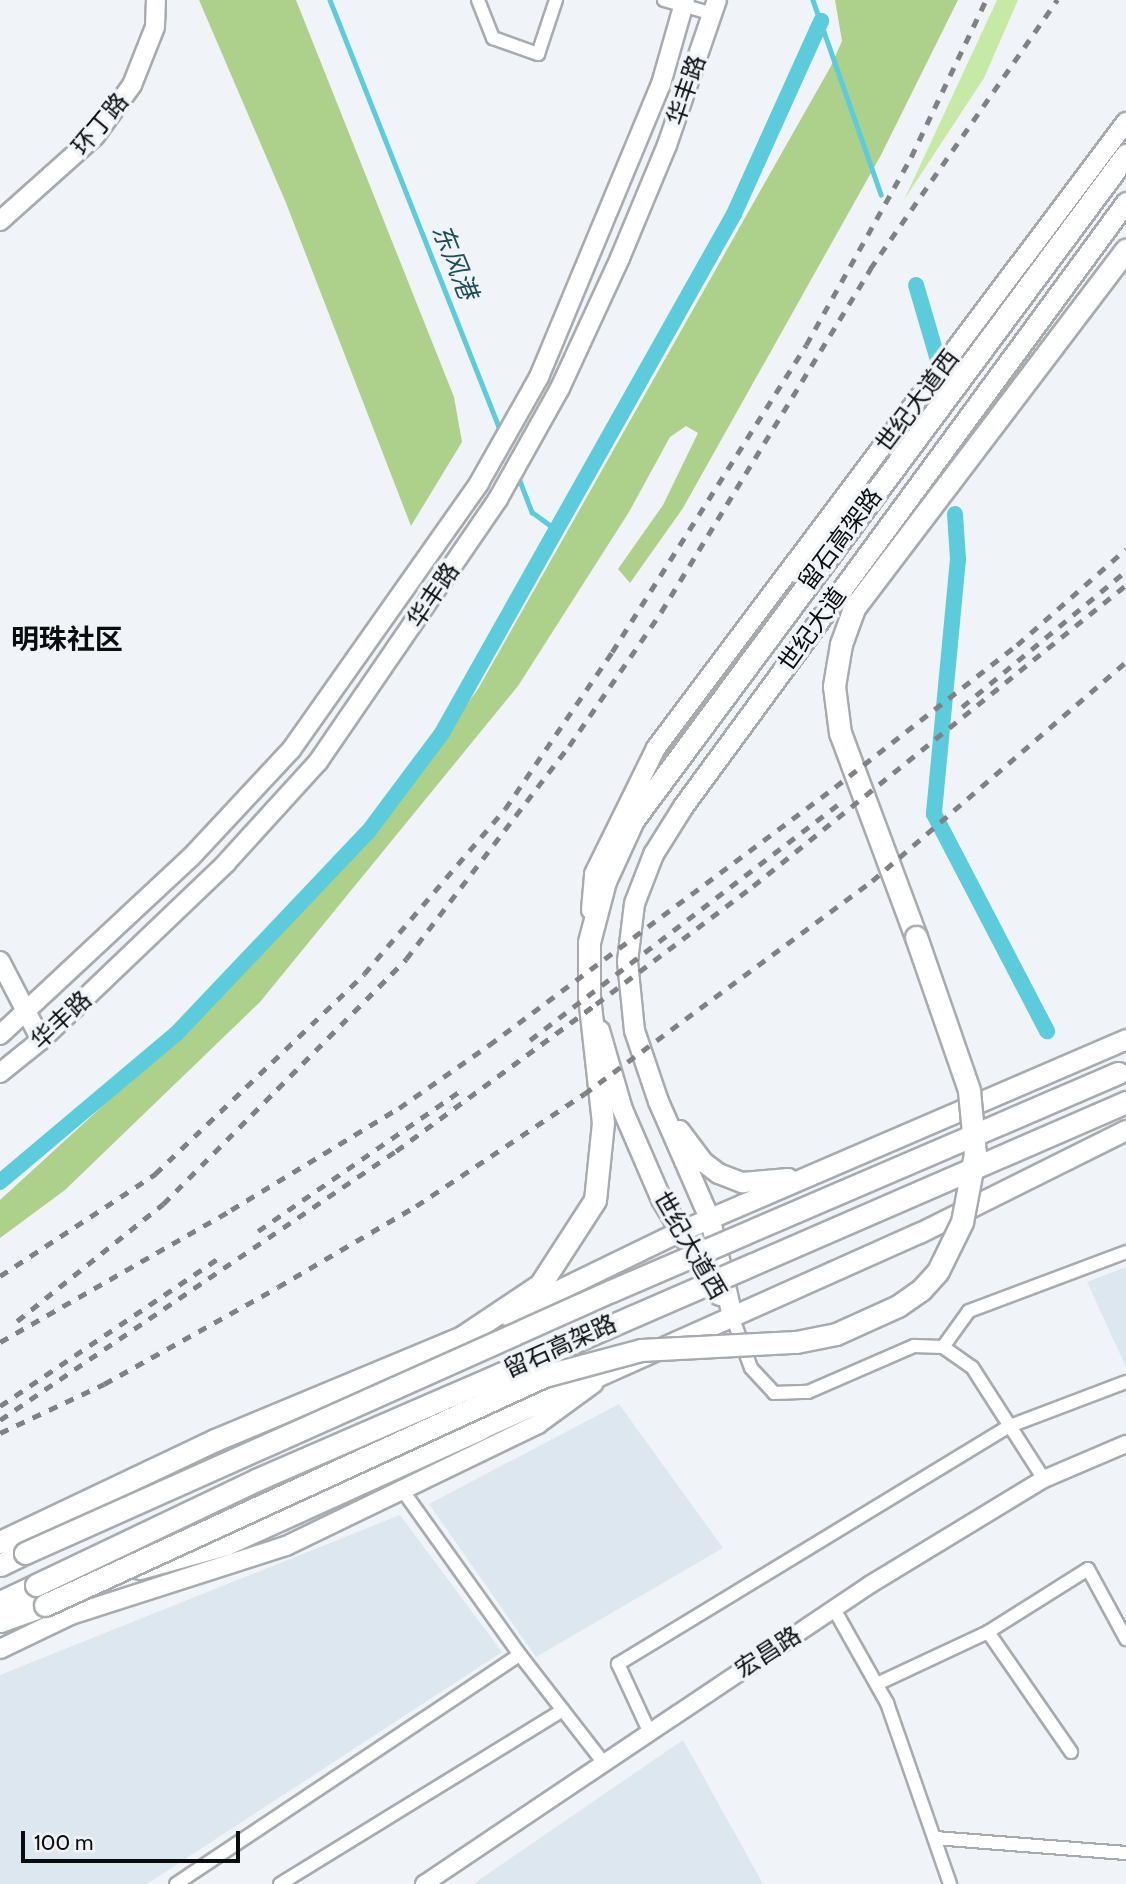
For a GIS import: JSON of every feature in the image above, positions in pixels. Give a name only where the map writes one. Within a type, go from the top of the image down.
[{"type":"highway","name":"留石高架路","points":[[0,1542],[215,1440],[462,1337],[540,1285],[578,1233],[595,1200],[603,1123],[589,996],[589,942],[605,881],[634,820],[1126,155]]},
{"type":"highway","points":[[0,1622],[45,1605],[544,1376],[641,1350],[796,1342],[836,1334],[898,1306],[938,1271],[962,1222],[972,1185],[975,1154],[969,1090],[840,733],[834,686],[841,644],[854,608],[1126,250]]},
{"type":"highway","name":"留石高架路","points":[[0,1565],[611,1291],[1122,1071]]},
{"type":"highway","name":"留石高架路","points":[[0,1602],[268,1474],[1126,1101]]},
{"type":"highway","points":[[104,1578],[226,1544],[480,1429]]},
{"type":"main road","name":"环丁路","points":[[0,221],[95,136],[132,85],[155,27],[156,0]]},
{"type":"main road","name":"华丰路","points":[[0,1035],[192,856],[291,750],[479,483],[539,377],[661,84],[685,3]]},
{"type":"main road","name":"华丰路","points":[[0,1073],[41,1040],[226,863],[318,762],[498,499],[524,453],[620,258],[667,145],[715,7]]},
{"type":"main road","name":"世纪大道西","points":[[589,942],[594,874],[656,748],[1126,122]]},
{"type":"main road","name":"世纪大道","points":[[658,1101],[634,1030],[626,961],[634,904],[653,854],[1018,344],[1126,202]]},
{"type":"main road","points":[[0,961],[24,1015],[41,1040]]},
{"type":"main road","name":"世纪大道西","points":[[589,996],[622,1109],[678,1233],[732,1317]]},
{"type":"main road","points":[[462,1337],[678,1233],[1126,1039]]},
{"type":"main road","name":"世纪大道西","points":[[658,1101],[710,1220],[732,1317]]},
{"type":"main road","points":[[658,1101],[702,1161],[718,1173],[743,1182],[772,1182],[829,1168]]},
{"type":"main road","points":[[480,1429],[919,1233],[1126,1130]]},
{"type":"main road","points":[[0,1649],[71,1615],[286,1546],[538,1424],[603,1376]]},
{"type":"street","points":[[478,0],[493,38],[538,54],[556,0]]},
{"type":"street","points":[[664,0],[715,7]]},
{"type":"street","points":[[943,1347],[969,1311],[1126,1252]]},
{"type":"street","points":[[732,1317],[751,1368],[774,1394],[808,1392],[914,1346],[943,1347],[972,1367],[1044,1479]]},
{"type":"street","points":[[649,1731],[618,1664],[1010,1426],[1126,1382]]},
{"type":"street","name":"宏昌路","points":[[424,1884],[834,1609],[1044,1479],[1126,1444]]},
{"type":"street","points":[[403,1491],[520,1655],[603,1762]]},
{"type":"street","points":[[877,1684],[988,1632],[1088,1569],[1126,1639]]},
{"type":"street","points":[[834,1609],[877,1684],[950,1884]]},
{"type":"street","points":[[988,1632],[1071,1752]]},
{"type":"street","points":[[176,1884],[520,1655]]},
{"type":"street","points":[[280,1884],[563,1710]]},
{"type":"street","points":[[934,1838],[1126,1853]]},
{"type":"shaded area","points":[[1126,1267],[1126,1367],[1087,1282]]},
{"type":"shaded area","points":[[619,1404],[723,1548],[536,1657],[429,1504]]},
{"type":"shaded area","points":[[400,1515],[502,1652],[147,1884],[0,1884],[0,1675]]},
{"type":"shaded area","points":[[683,1740],[763,1884],[476,1884],[476,1882]]},
{"type":"green space","points":[[199,0],[296,0],[454,397],[462,442],[411,526],[286,203]]},
{"type":"green space","points":[[835,0],[958,0],[881,155],[683,508],[630,583],[618,569],[663,505],[698,433],[686,426],[670,437],[629,512],[518,686],[260,1002],[65,1190],[0,1238],[0,1200],[179,1036],[298,912],[413,778],[478,689],[831,66],[842,41]]},
{"type":"green space","points":[[997,0],[1018,0],[984,78],[904,200]]},
{"type":"waterway","name":"东风港","points":[[330,0],[501,433]]},
{"type":"waterway","points":[[813,0],[881,194]]},
{"type":"waterway","points":[[0,1182],[176,1034],[368,832],[442,733],[734,214],[821,21]]},
{"type":"waterway","points":[[916,285],[938,360]]},
{"type":"waterway","name":"东风港","points":[[517,473],[532,512],[554,528]]},
{"type":"waterway","points":[[955,514],[958,559],[934,814],[1047,1031]]},
{"type":"railway","points":[[0,1276],[155,1174],[364,974],[505,809],[612,652],[806,345],[911,157],[986,0]]},
{"type":"railway","points":[[17,1321],[163,1204],[406,959],[569,746],[661,612],[870,269],[1057,0]]},
{"type":"railway","points":[[0,1342],[231,1210],[399,1108],[489,1045],[835,787],[1017,645],[1126,549]]},
{"type":"railway","points":[[962,707],[1126,571]]},
{"type":"railway","points":[[0,1420],[396,1151],[596,1004],[753,886],[1126,585]]},
{"type":"railway","points":[[0,1433],[104,1384],[278,1287],[416,1206],[584,1094],[872,881],[1126,662]]},
{"type":"railway","points":[[530,1040],[844,800]]},
{"type":"railway","points":[[258,1231],[459,1092]]},
{"type":"railway","points":[[0,1406],[217,1259]]},
{"type":"district","name":"明珠社区","points":[[67,639]]}]
